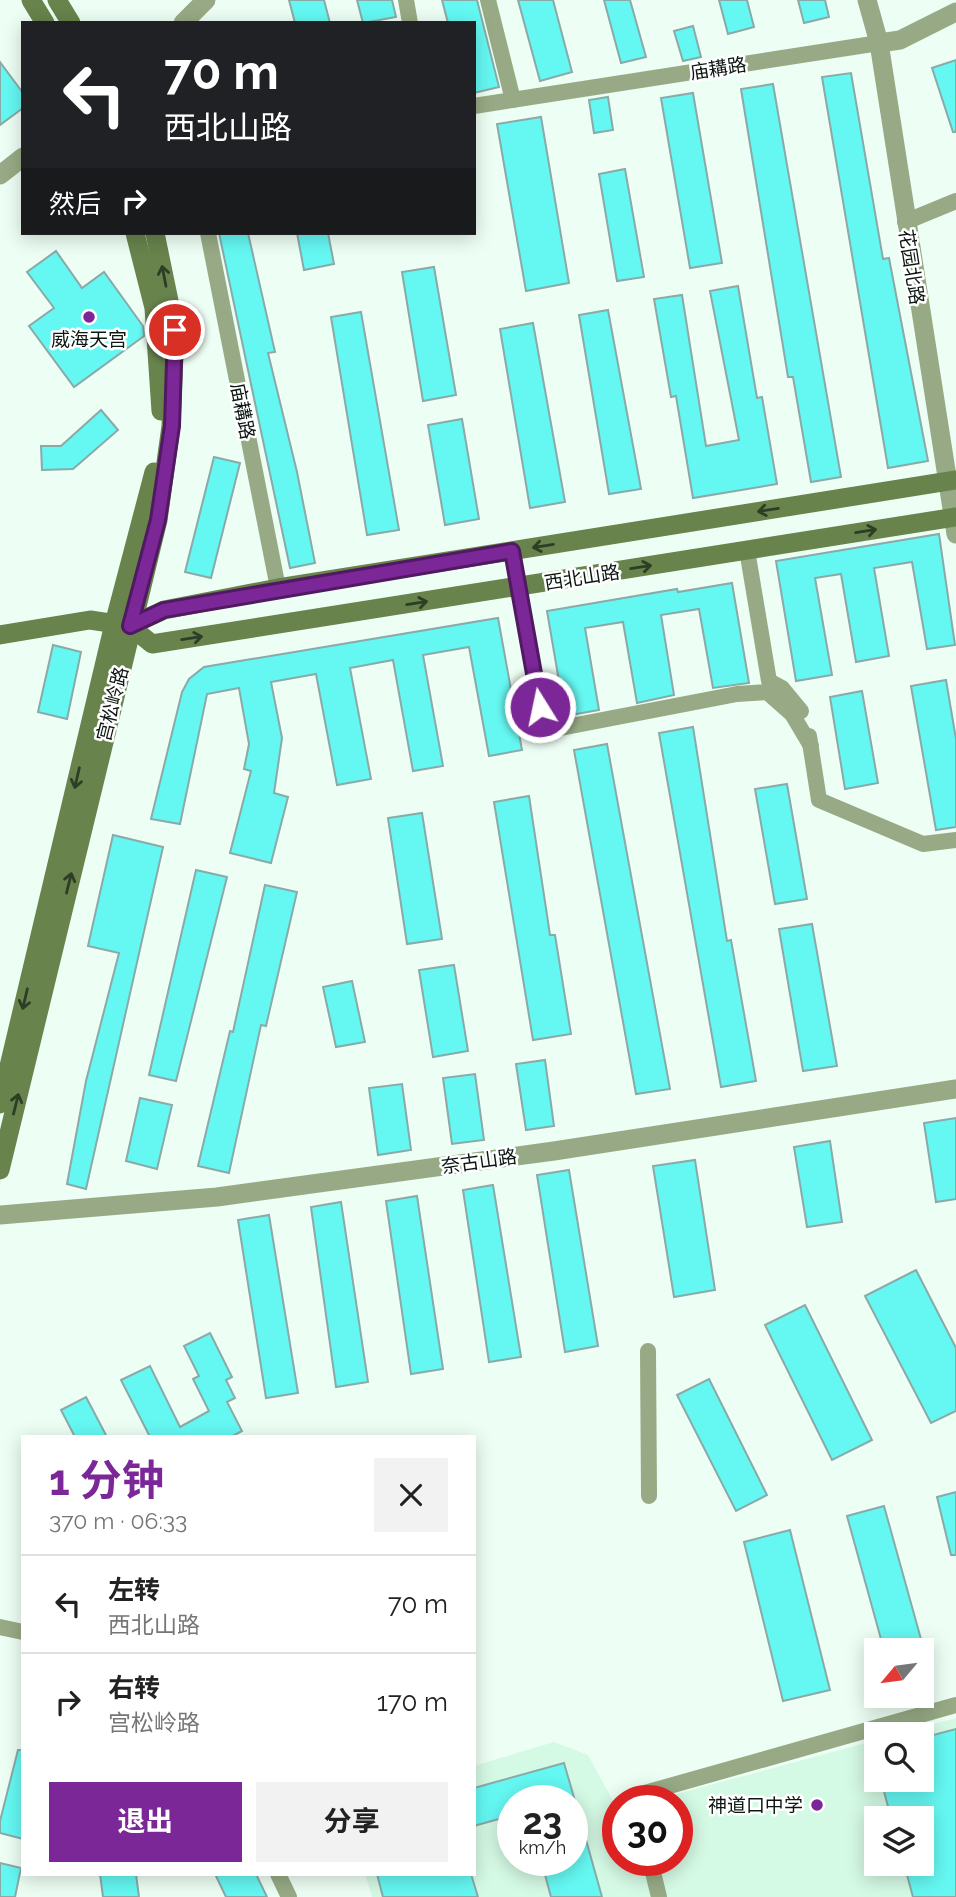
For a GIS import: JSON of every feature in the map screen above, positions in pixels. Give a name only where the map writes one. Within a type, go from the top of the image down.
[{"type":"main road","points":[[32,0],[44,21]]},
{"type":"main road","points":[[57,0],[70,21]]},
{"type":"main road","points":[[0,1104],[122,625],[125,590],[163,434],[154,309],[136,235]]},
{"type":"main road","name":"宫松岭路","points":[[0,1170],[122,625],[158,520],[172,426],[175,330],[155,235]]},
{"type":"main road","name":"西北山路","points":[[122,625],[164,610],[278,588],[952,481]]},
{"type":"main road","name":"西北山路","points":[[0,635],[90,620],[122,625],[152,644],[747,550],[955,523]]},
{"type":"street","points":[[185,21],[206,0]]},
{"type":"street","points":[[405,0],[410,21]]},
{"type":"street","points":[[488,0],[513,100]]},
{"type":"street","name":"花园北路","points":[[867,0],[879,43],[905,222],[952,481],[955,523]]},
{"type":"street","name":"庙耩路","points":[[476,106],[900,40],[956,12]]},
{"type":"street","points":[[0,175],[21,159]]},
{"type":"street","points":[[905,222],[956,201]]},
{"type":"street","name":"庙耩路","points":[[208,235],[278,588]]},
{"type":"street","points":[[747,550],[769,681],[782,688],[802,713],[811,746],[819,800],[923,844],[956,840]]},
{"type":"street","points":[[512,551],[545,731],[737,694],[767,692],[792,714],[811,746]]},
{"type":"street","name":"奈古山路","points":[[0,1215],[217,1197],[554,1151],[956,1089]]},
{"type":"street","points":[[648,1351],[649,1496]]},
{"type":"street","points":[[0,1627],[21,1632]]},
{"type":"street","points":[[673,1785],[956,1705]]},
{"type":"street","points":[[279,1876],[289,1897]]},
{"type":"street","points":[[654,1876],[659,1897]]},
{"type":"shaded area","name":"神道口中学","points":[[956,1718],[956,1897],[372,1897],[366,1876],[476,1876],[476,1765],[554,1742],[588,1755],[604,1785],[602,1785],[602,1876],[693,1876],[693,1790],[864,1744],[864,1792],[934,1792],[934,1724]]},
{"type":"building","points":[[289,0],[324,0],[329,21],[294,21]]},
{"type":"building","points":[[357,0],[392,0],[396,17],[362,21]]},
{"type":"building","points":[[442,0],[477,0],[499,87],[476,93],[476,21],[447,21]]},
{"type":"building","points":[[518,0],[553,0],[572,72],[540,81]]},
{"type":"building","points":[[604,0],[630,0],[646,57],[621,63]]},
{"type":"building","points":[[719,0],[747,0],[754,27],[728,34]]},
{"type":"building","points":[[798,0],[825,0],[829,17],[804,23]]},
{"type":"building","points":[[693,26],[701,57],[683,61],[674,31]]},
{"type":"building","points":[[956,60],[956,132],[953,132],[932,68]]},
{"type":"building","points":[[0,62],[21,90],[21,109],[0,125]]},
{"type":"building","points":[[851,73],[883,259],[889,258],[928,461],[888,468],[822,77]]},
{"type":"building","points":[[773,84],[841,477],[811,482],[793,377],[788,377],[741,89]]},
{"type":"building","points":[[693,93],[722,263],[690,268],[661,98]]},
{"type":"building","points":[[608,97],[613,130],[594,133],[589,100]]},
{"type":"building","points":[[541,117],[569,283],[526,291],[497,124]]},
{"type":"building","points":[[625,169],[644,277],[617,281],[599,174]]},
{"type":"building","points":[[219,235],[248,235],[275,352],[268,353],[297,472],[315,563],[290,568]]},
{"type":"building","points":[[297,235],[328,235],[334,264],[304,270]]},
{"type":"building","name":"威海天宫","points":[[56,251],[82,288],[104,272],[143,326],[144,336],[74,387],[29,326],[54,308],[27,272]]},
{"type":"building","points":[[434,267],[456,395],[423,401],[402,272]]},
{"type":"building","points":[[738,286],[757,398],[762,397],[777,484],[693,498],[676,396],[671,397],[654,299],[682,295],[706,446],[739,440],[710,291]]},
{"type":"building","points":[[608,310],[641,489],[609,494],[579,315]]},
{"type":"building","points":[[361,312],[399,530],[367,535],[331,317]]},
{"type":"building","points":[[533,323],[565,502],[530,508],[500,329]]},
{"type":"building","points":[[101,410],[118,430],[73,469],[42,470],[41,446],[61,446]]},
{"type":"building","points":[[462,419],[479,519],[445,525],[428,425]]},
{"type":"building","points":[[214,457],[240,463],[211,578],[185,572]]},
{"type":"building","points":[[939,534],[955,645],[927,649],[912,562],[874,568],[889,656],[856,662],[841,574],[815,578],[832,675],[796,681],[776,561]]},
{"type":"building","points":[[732,583],[749,683],[713,688],[699,609],[661,615],[674,695],[637,703],[623,622],[585,628],[599,710],[565,716],[547,611],[677,589],[678,592]]},
{"type":"building","points":[[498,618],[522,750],[489,756],[469,647],[423,655],[443,766],[413,771],[393,660],[350,668],[371,779],[337,785],[316,674],[271,682],[282,738],[274,793],[288,797],[271,863],[230,853],[251,771],[244,769],[249,744],[239,688],[207,694],[180,824],[151,819],[182,692],[189,679],[204,667]]},
{"type":"building","points":[[53,645],[81,652],[67,719],[38,712]]},
{"type":"building","points":[[946,680],[956,739],[956,827],[936,830],[911,686]]},
{"type":"building","points":[[862,691],[878,783],[845,789],[830,697]]},
{"type":"building","points":[[693,727],[727,941],[731,940],[756,1081],[721,1087],[659,733]]},
{"type":"building","points":[[607,744],[670,1089],[636,1094],[574,750]]},
{"type":"building","points":[[787,784],[807,899],[775,904],[755,789]]},
{"type":"building","points":[[529,796],[550,935],[555,935],[571,1034],[533,1040],[494,802]]},
{"type":"building","points":[[422,813],[442,939],[407,944],[388,818]]},
{"type":"building","points":[[113,835],[163,847],[86,1189],[67,1184],[86,1081],[119,953],[88,946]]},
{"type":"building","points":[[196,870],[227,877],[176,1081],[149,1075]]},
{"type":"building","points":[[265,885],[297,892],[266,1026],[261,1025],[229,1173],[198,1166],[230,1031],[233,1032]]},
{"type":"building","points":[[812,924],[837,1066],[803,1071],[779,929]]},
{"type":"building","points":[[454,965],[468,1051],[433,1057],[419,970]]},
{"type":"building","points":[[352,981],[365,1042],[336,1047],[323,987]]},
{"type":"building","points":[[545,1060],[554,1126],[526,1130],[516,1064]]},
{"type":"building","points":[[475,1074],[484,1140],[452,1144],[443,1078]]},
{"type":"building","points":[[402,1084],[411,1150],[378,1155],[369,1088]]},
{"type":"building","points":[[140,1098],[172,1105],[157,1169],[126,1161]]},
{"type":"building","points":[[956,1118],[956,1199],[936,1202],[924,1123]]},
{"type":"building","points":[[830,1141],[842,1222],[807,1227],[794,1147]]},
{"type":"building","points":[[695,1160],[715,1290],[674,1297],[653,1166]]},
{"type":"building","points":[[569,1170],[598,1346],[565,1352],[537,1175]]},
{"type":"building","points":[[493,1185],[521,1357],[489,1362],[463,1190]]},
{"type":"building","points":[[417,1196],[443,1369],[411,1374],[386,1201]]},
{"type":"building","points":[[341,1202],[368,1382],[336,1387],[311,1207]]},
{"type":"building","points":[[269,1215],[298,1393],[266,1398],[238,1220]]},
{"type":"building","points":[[916,1270],[956,1348],[956,1411],[931,1423],[865,1296]]},
{"type":"building","points":[[805,1305],[872,1440],[832,1460],[765,1325]]},
{"type":"building","points":[[210,1333],[232,1377],[226,1380],[235,1398],[227,1402],[242,1431],[235,1435],[149,1435],[121,1380],[150,1366],[180,1427],[209,1411],[193,1379],[199,1376],[184,1346]]},
{"type":"building","points":[[709,1379],[767,1495],[736,1511],[677,1395]]},
{"type":"building","points":[[86,1397],[106,1435],[74,1435],[61,1410]]},
{"type":"building","points":[[956,1492],[956,1555],[951,1555],[937,1497]]},
{"type":"building","points":[[884,1506],[921,1638],[881,1638],[847,1516]]},
{"type":"building","points":[[790,1530],[830,1690],[783,1701],[744,1542]]},
{"type":"building","points":[[956,1729],[956,1897],[913,1897],[907,1876],[934,1876],[934,1806],[888,1806],[884,1792],[934,1792],[934,1735]]},
{"type":"building","points":[[18,1750],[21,1750],[21,1838],[0,1833],[0,1821]]},
{"type":"building","points":[[564,1763],[570,1785],[497,1785],[497,1820],[476,1825],[476,1787]]},
{"type":"building","points":[[588,1847],[602,1897],[551,1897],[545,1876],[588,1876]]},
{"type":"building","points":[[0,1863],[21,1868],[15,1897],[0,1897]]},
{"type":"building","points":[[100,1876],[136,1876],[139,1897],[103,1897]]},
{"type":"building","points":[[216,1876],[257,1876],[267,1897],[226,1897]]},
{"type":"building","points":[[378,1876],[472,1876],[478,1897],[383,1897]]},
{"type":"place","name":"威海天宫","points":[[89,317]]},
{"type":"place","name":"神道口中学","points":[[817,1805]]},
{"type":"route","points":[[175,330],[172,426],[158,520],[130,626],[164,610],[278,588],[512,551],[540,707]]}]
